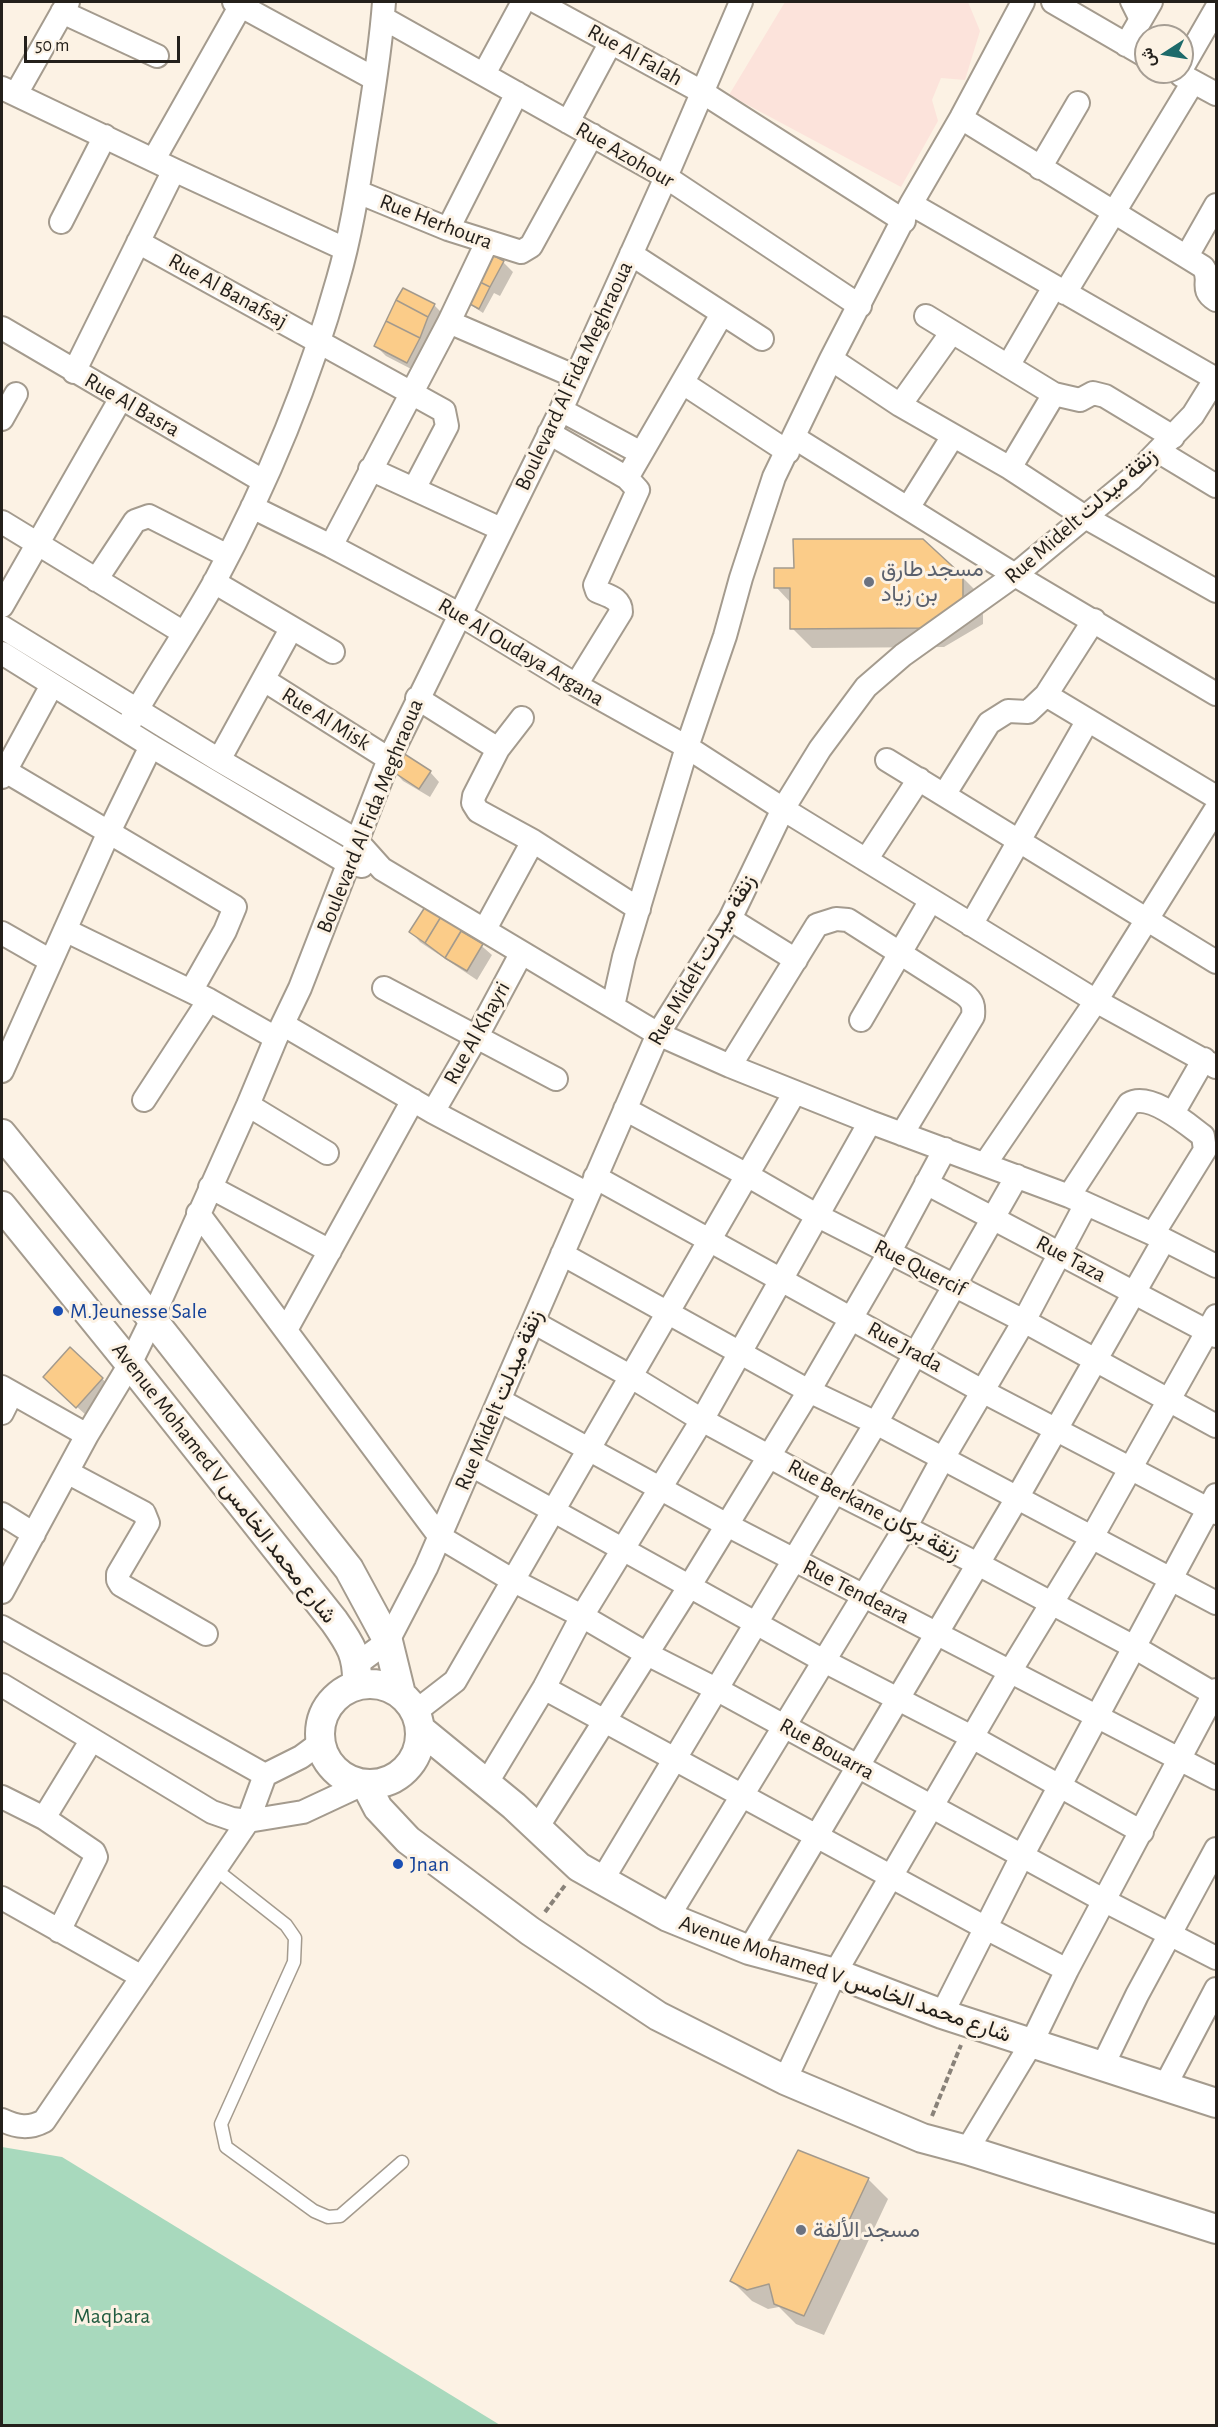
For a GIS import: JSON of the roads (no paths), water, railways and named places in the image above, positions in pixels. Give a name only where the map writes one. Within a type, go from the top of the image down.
[{"type":"street","name":"Rue Al Falah","points":[[535,2],[702,92],[907,213],[1060,290],[1216,379]]},
{"type":"street","points":[[484,74],[535,2]]},
{"type":"street","name":"Boulevard Al Fida Meghraoua","points":[[2,1592],[87,1435],[130,1364],[152,1320],[300,988],[388,759],[561,410],[574,376],[666,177],[741,2]]},
{"type":"street","points":[[613,1006],[624,957],[687,747],[725,636],[774,477],[831,359],[907,213],[1023,2]]},
{"type":"street","points":[[1129,2],[1139,22]]},
{"type":"street","points":[[1126,45],[1151,2]]},
{"type":"street","points":[[154,159],[237,3],[375,79]]},
{"type":"street","points":[[1064,4],[1134,49]]},
{"type":"street","points":[[157,56],[65,7],[9,91],[345,249]]},
{"type":"street","points":[[1194,51],[1216,9]]},
{"type":"street","points":[[131,719],[228,556],[263,481],[318,340],[339,278],[358,192],[384,10]]},
{"type":"street","name":"Rue Azohour","points":[[384,10],[484,74],[666,177],[860,306]]},
{"type":"street","points":[[568,122],[611,42]]},
{"type":"street","points":[[1194,81],[1216,94]]},
{"type":"street","points":[[1008,366],[1112,211],[1177,84]]},
{"type":"street","points":[[448,230],[517,93]]},
{"type":"street","points":[[1041,168],[1078,103]]},
{"type":"street","points":[[961,118],[1187,256],[1207,273],[1206,288],[1208,294],[1216,300]]},
{"type":"street","name":"Rue Herhoura","points":[[358,192],[448,230],[521,252],[531,246],[592,135]]},
{"type":"street","points":[[61,222],[105,136]]},
{"type":"street","points":[[74,372],[174,170]]},
{"type":"street","points":[[1187,256],[1216,205]]},
{"type":"street","name":"Rue Al Banafsaj","points":[[138,242],[444,411],[447,426],[414,489]]},
{"type":"street","points":[[331,546],[448,322],[487,242]]},
{"type":"street","points":[[632,254],[762,339]]},
{"type":"street","points":[[627,478],[722,314]]},
{"type":"street","points":[[926,316],[1054,394],[1080,400],[1093,393],[1105,396],[1216,486]]},
{"type":"street","points":[[448,322],[574,376]]},
{"type":"street","name":"Rue Al Basra","points":[[2,328],[263,481]]},
{"type":"street","points":[[900,405],[952,332]]},
{"type":"street","points":[[831,359],[900,405],[1010,468],[1084,517],[1216,591]]},
{"type":"street","name":"Rue Midelt زنقة ميدلت","points":[[357,1674],[388,1641],[426,1568],[658,1034],[730,919],[783,809],[820,749],[866,687],[903,655],[1015,575],[1131,480],[1193,414],[1216,379]]},
{"type":"street","points":[[682,383],[908,508],[1015,575],[1216,694]]},
{"type":"street","points":[[2,419],[16,394]]},
{"type":"street","points":[[1010,468],[1054,394]]},
{"type":"street","points":[[2,606],[121,398]]},
{"type":"street","points":[[561,410],[641,453]]},
{"type":"street","points":[[549,433],[627,478],[637,486],[638,494],[595,585],[597,591],[618,600],[621,612],[576,685]]},
{"type":"street","points":[[908,508],[953,436]]},
{"type":"street","points":[[370,469],[501,530]]},
{"type":"street","name":"Rue Al Oudaya Argana","points":[[252,507],[459,614],[576,685],[687,747],[783,809],[1096,1001],[1210,1063]]},
{"type":"street","points":[[96,580],[135,521],[149,516],[228,556]]},
{"type":"street","points":[[2,522],[184,633]]},
{"type":"street","points":[[214,582],[333,652]]},
{"type":"street","points":[[944,795],[989,723],[1008,711],[1028,712],[1046,695],[1094,620]]},
{"type":"street","points":[[2,627],[131,719],[151,746],[348,863],[382,869]]},
{"type":"street","points":[[219,760],[291,629]]},
{"type":"street","points":[[2,653],[52,685],[219,760],[356,840],[382,869],[658,1034],[730,1066],[870,1122],[1077,1200],[1216,1266]]},
{"type":"street","name":"Rue Al Misk","points":[[264,680],[388,759]]},
{"type":"street","points":[[52,685],[2,772],[235,908],[200,995],[144,1100]]},
{"type":"street","points":[[1046,695],[1216,796]]},
{"type":"street","points":[[417,698],[498,749]]},
{"type":"street","points":[[522,717],[498,749],[474,796],[473,803],[478,811],[533,841],[639,909]]},
{"type":"street","points":[[971,925],[1088,720]]},
{"type":"street","points":[[2,1071],[108,834],[151,746]]},
{"type":"street","points":[[887,760],[1216,962]]},
{"type":"street","points":[[866,860],[919,779]]},
{"type":"street","points":[[985,1164],[1096,1001],[1216,809]]},
{"type":"street","points":[[484,929],[533,841]]},
{"type":"street","points":[[861,1020],[931,900]]},
{"type":"street","points":[[730,919],[796,960]]},
{"type":"street","points":[[730,1066],[817,925],[836,919],[848,920],[899,955],[964,994],[971,999],[974,1007],[972,1016],[902,1134]]},
{"type":"street","name":"Rue Jrada","points":[[65,930],[280,1031],[433,1112],[711,1242],[984,1392],[1131,1467],[1214,1506]]},
{"type":"street","points":[[2,933],[51,962]]},
{"type":"street","name":"Rue Al Khayri","points":[[433,1112],[521,954]]},
{"type":"street","points":[[384,988],[556,1079]]},
{"type":"street","points":[[1173,1113],[1210,1063]]},
{"type":"street","points":[[412,1712],[455,1681],[552,1509],[711,1242],[795,1092]]},
{"type":"street","points":[[286,1330],[413,1100]]},
{"type":"street","points":[[668,1917],[905,1528],[942,1460],[984,1392],[1061,1253],[1077,1200],[1129,1104],[1137,1100],[1144,1101],[1173,1113],[1203,1136],[1205,1150],[1133,1292],[1057,1429],[749,1950]]},
{"type":"street","points":[[248,1105],[327,1153]]},
{"type":"street","name":"Rue Quercif","points":[[625,1109],[818,1216],[1024,1321],[1216,1426]]},
{"type":"street","points":[[486,1784],[544,1688],[582,1616],[702,1420],[870,1122]]},
{"type":"street","name":"Avenue Mohamed V شارع محمد الخامس","points":[[2,1134],[349,1569],[388,1641],[412,1712],[486,1784],[590,1875],[668,1917],[749,1950],[835,1973],[942,2014],[1216,2103]]},
{"type":"street","points":[[537,1828],[809,1391],[889,1253],[945,1149]]},
{"type":"street","points":[[590,1875],[675,1759],[718,1690],[795,1561],[833,1491],[876,1423],[1017,1176]]},
{"type":"street","name":"Rue Taza","points":[[926,1183],[1133,1292],[1214,1328]]},
{"type":"street","points":[[210,1187],[330,1251]]},
{"type":"street","name":"Avenue Mohamed V شارع محمد الخامس","points":[[2,1206],[334,1622],[346,1639],[357,1674]]},
{"type":"street","points":[[198,1213],[440,1537]]},
{"type":"street","points":[[562,1254],[809,1391],[876,1423],[942,1460],[1172,1578],[1216,1603]]},
{"type":"street","name":"Rue Berkane زنقة بركان","points":[[533,1322],[630,1376],[702,1420],[833,1491],[978,1564],[1216,1693]]},
{"type":"street","points":[[785,2080],[835,1973],[931,1806],[1214,1328]]},
{"type":"street","points":[[2,1413],[7,1390],[87,1435]]},
{"type":"street","name":"Rue Tendeara","points":[[499,1400],[727,1525],[1011,1670],[1178,1760],[1214,1770]]},
{"type":"street","points":[[471,1465],[756,1624],[972,1737],[1142,1832]]},
{"type":"street","points":[[67,1472],[144,1513],[147,1518],[148,1523],[118,1575],[118,1580],[122,1585],[206,1634]]},
{"type":"street","points":[[942,2014],[984,1927],[1096,1716],[1214,1506]]},
{"type":"street","points":[[2,1514],[34,1533]]},
{"type":"street","name":"Rue Bouarra","points":[[440,1537],[512,1580],[582,1616],[647,1654],[785,1726],[1105,1901],[1216,1958]]},
{"type":"street","points":[[2,1627],[265,1775]]},
{"type":"street","points":[[2,1685],[91,1741],[212,1812],[232,1819],[248,1821],[303,1812],[365,1784],[388,1782],[406,1770],[418,1751],[412,1712],[385,1686],[357,1674],[324,1713],[320,1728],[320,1743],[324,1755],[340,1775],[365,1784],[378,1808],[408,1840],[530,1931],[658,2016],[785,2080],[922,2138],[967,2150],[1216,2229]]},
{"type":"street","points":[[544,1688],[1067,1970]]},
{"type":"street","points":[[967,2150],[1031,2044],[1067,1970],[1216,1693]]},
{"type":"street","points":[[44,1818],[91,1741]]},
{"type":"street","points":[[2,2120],[14,2126],[23,2127],[44,2121],[248,1821],[265,1775],[301,1758],[320,1743]]},
{"type":"street","points":[[2,1797],[44,1818],[94,1852],[96,1857],[59,1931]]},
{"type":"street","points":[[1103,2066],[1137,1995],[1216,1848]]},
{"type":"street","points":[[2,1898],[142,1977]]},
{"type":"street","points":[[1166,2086],[1216,1989]]},
{"type":"lane","points":[[215,1869],[286,1925],[295,1938],[294,1962],[221,2124],[226,2146],[314,2211],[328,2217],[340,2216],[402,2162]]},
{"type":"place","name":"مسجد طارق بن زياد","points":[[869,582]]},
{"type":"place","name":"M.Jeunesse Sale","points":[[58,1311]]},
{"type":"place","name":"Jnan","points":[[398,1864]]},
{"type":"place","name":"مسجد الألفة","points":[[801,2230]]},
{"type":"park label","name":"Maqbara","points":[[112,2316]]}]
